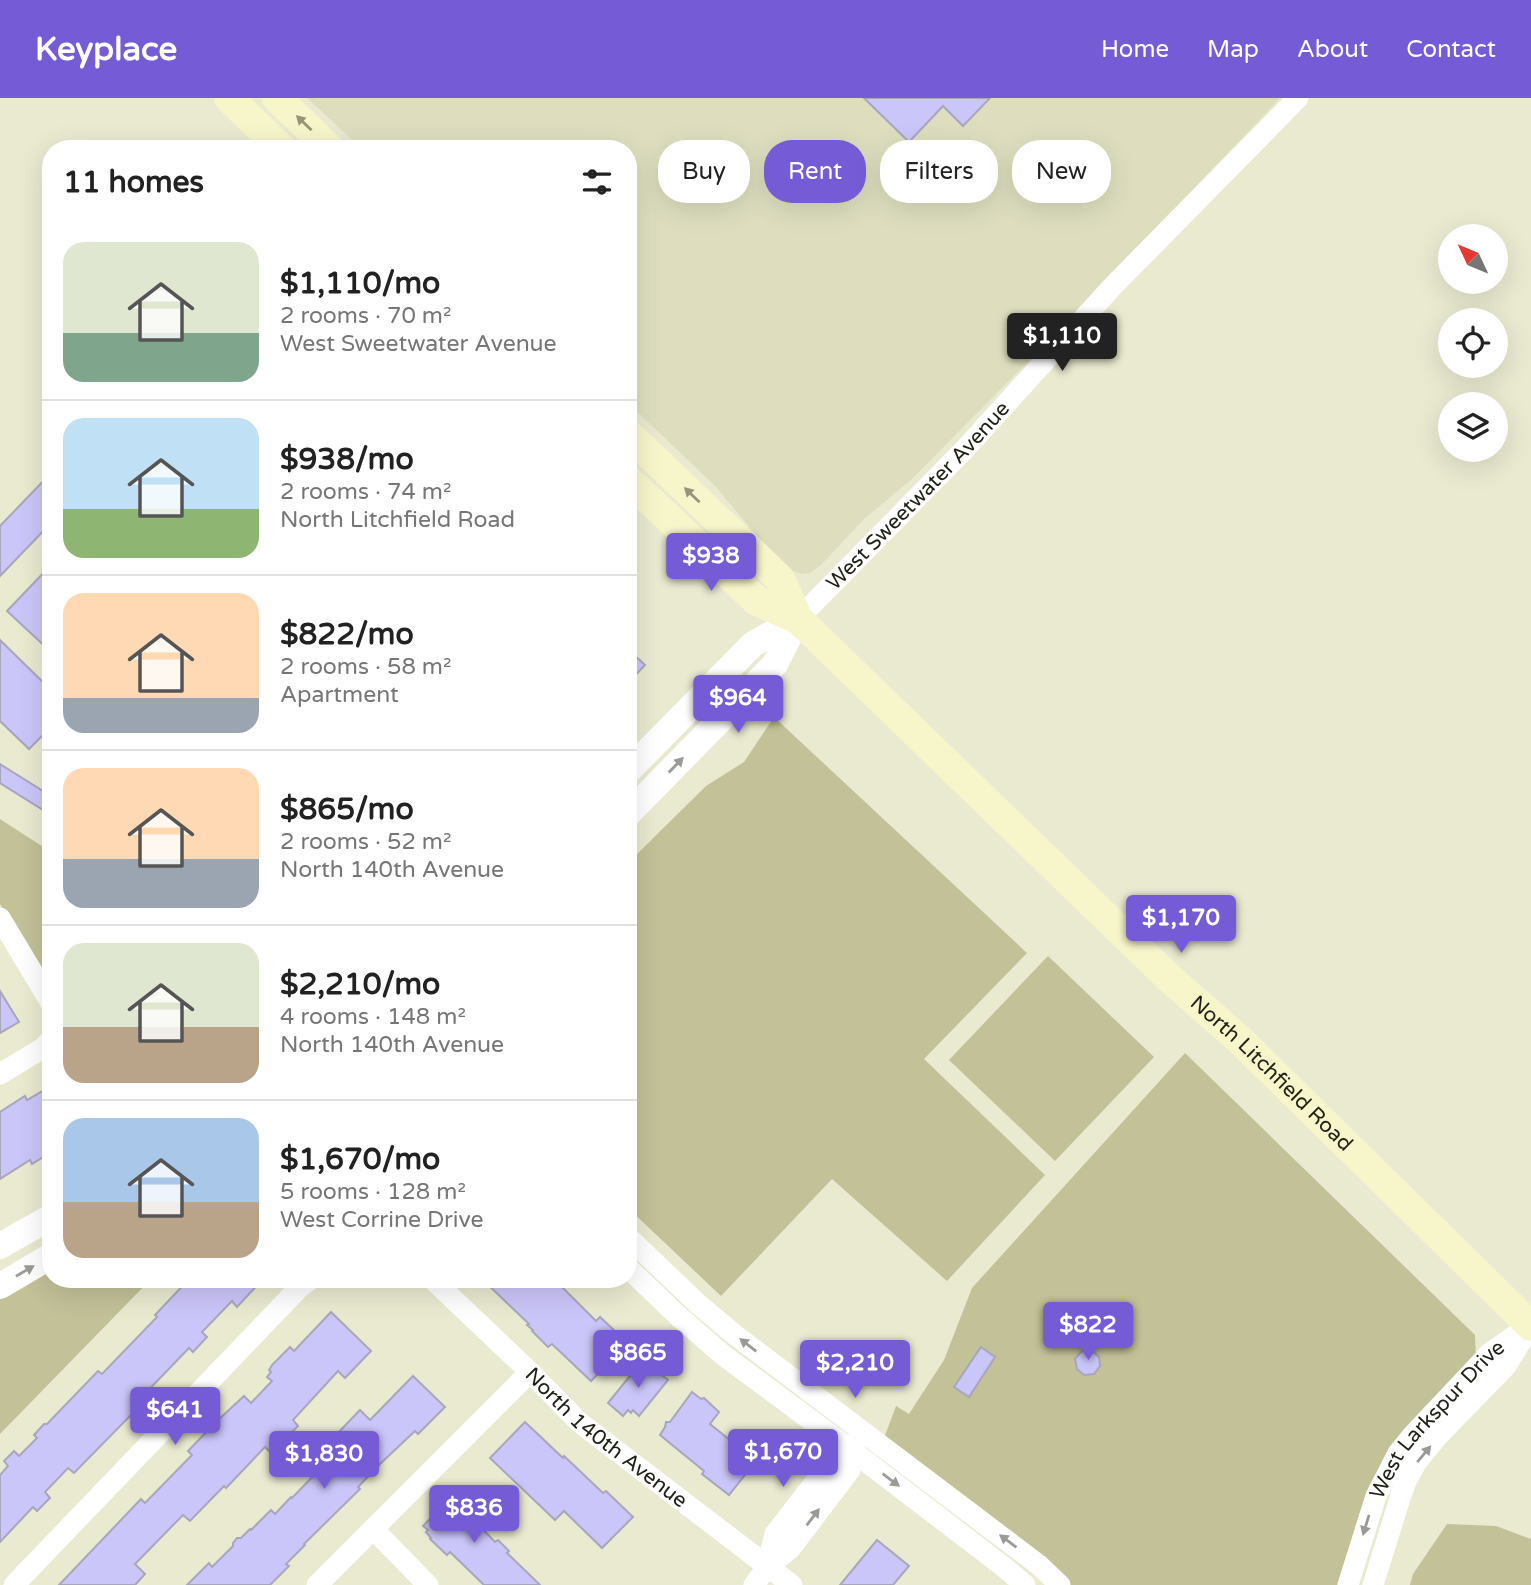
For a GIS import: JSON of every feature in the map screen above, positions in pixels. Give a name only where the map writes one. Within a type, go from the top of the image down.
[{"type":"main road","points":[[229,98],[273,140]]},
{"type":"main road","points":[[277,98],[321,140]]},
{"type":"main road","name":"North Litchfield Road","points":[[637,443],[779,579],[798,620]]},
{"type":"main road","name":"North Litchfield Road","points":[[637,488],[757,601],[798,620],[1167,976],[1241,1041],[1531,1325]]},
{"type":"street","name":"West Sweetwater Avenue","points":[[637,805],[775,664],[798,620],[967,448],[1112,287],[1298,98]]},
{"type":"street","name":"West Sweetwater Avenue","points":[[637,762],[753,644],[798,620]]},
{"type":"street","points":[[0,918],[42,988]]},
{"type":"street","points":[[0,1074],[42,1049]]},
{"type":"street","points":[[0,1247],[42,1222]]},
{"type":"street","points":[[637,1245],[698,1303],[1025,1585]]},
{"type":"street","points":[[0,1286],[42,1261]]},
{"type":"street","points":[[637,1277],[723,1355],[857,1441],[1039,1565],[1060,1585]]},
{"type":"street","points":[[14,1585],[299,1288]]},
{"type":"street","name":"North 140th Avenue","points":[[441,1288],[579,1422],[792,1585]]},
{"type":"street","name":"West Larkspur Drive","points":[[1348,1585],[1376,1496],[1398,1453],[1490,1353],[1531,1325]]},
{"type":"street","name":"West Larkspur Drive","points":[[1373,1585],[1401,1495],[1416,1463],[1437,1437],[1506,1366],[1531,1325]]},
{"type":"street","points":[[317,1585],[530,1372]]},
{"type":"street","points":[[754,1585],[767,1567],[775,1534],[833,1459],[857,1441]]},
{"type":"street","points":[[373,1529],[429,1585]]},
{"type":"shaded area","points":[[307,98],[1280,98],[1077,312],[912,479],[864,519],[820,566],[810,573],[801,574],[791,570],[767,548],[716,487],[637,412],[637,140],[352,140]]},
{"type":"shaded area","points":[[774,717],[1027,953],[924,1059],[1045,1175],[947,1281],[832,1179],[721,1296],[637,1217],[637,854],[706,786],[744,762]]},
{"type":"shaded area","points":[[0,819],[42,846],[42,975],[0,904]]},
{"type":"shaded area","points":[[1048,956],[1154,1057],[1055,1161],[949,1060]]},
{"type":"shaded area","points":[[1185,1053],[1475,1335],[1476,1360],[1403,1437],[1342,1585],[1064,1585],[883,1441],[896,1406],[909,1414],[944,1360],[972,1288]]},
{"type":"shaded area","points":[[42,1268],[42,1288],[142,1288],[0,1434],[0,1293]]},
{"type":"shaded area","points":[[1447,1524],[1496,1526],[1531,1539],[1531,1585],[1410,1585],[1413,1574]]},
{"type":"building","points":[[864,98],[990,98],[963,126],[943,106],[911,140],[907,140]]},
{"type":"building","points":[[42,482],[42,532],[0,576],[0,526]]},
{"type":"building","points":[[42,574],[42,644],[7,611]]},
{"type":"building","points":[[0,640],[42,681],[42,736],[29,749],[0,721]]},
{"type":"building","points":[[637,657],[645,665],[637,673]]},
{"type":"building","points":[[0,764],[42,790],[42,809],[0,783]]},
{"type":"building","points":[[0,991],[19,1022],[0,1033]]},
{"type":"building","points":[[42,1091],[42,1158],[32,1164],[30,1160],[0,1179],[0,1112],[25,1096],[27,1100]]},
{"type":"building","points":[[180,1288],[255,1288],[237,1307],[232,1301],[202,1332],[207,1337],[193,1352],[189,1348],[134,1405],[137,1409],[74,1473],[68,1468],[45,1492],[50,1498],[37,1511],[33,1507],[0,1542],[0,1475],[8,1466],[4,1461],[14,1451],[19,1456],[37,1438],[34,1435],[44,1424],[47,1424],[98,1371],[102,1374],[157,1317],[155,1315]]},
{"type":"building","points":[[491,1288],[563,1288],[596,1321],[600,1317],[629,1342],[591,1381],[552,1344],[548,1347],[527,1325],[529,1324]]},
{"type":"building","points":[[331,1312],[371,1351],[345,1378],[338,1371],[293,1420],[298,1426],[271,1453],[265,1447],[190,1521],[183,1515],[135,1564],[145,1574],[135,1585],[59,1585],[141,1499],[145,1503],[192,1455],[188,1451],[215,1423],[244,1396],[251,1403],[272,1381],[267,1377],[272,1365],[290,1347],[294,1351]]},
{"type":"building","points":[[981,1347],[995,1357],[969,1397],[954,1387]]},
{"type":"building","points":[[1090,1349],[1099,1357],[1100,1366],[1094,1374],[1084,1375],[1077,1369],[1075,1359],[1081,1352]]},
{"type":"building","points":[[643,1360],[668,1380],[639,1416],[633,1410],[631,1413],[628,1410],[623,1416],[608,1403]]},
{"type":"building","points":[[413,1376],[445,1407],[418,1434],[415,1431],[380,1464],[358,1487],[360,1489],[304,1544],[286,1564],[289,1566],[270,1585],[187,1585],[209,1563],[212,1567],[233,1546],[237,1538],[251,1530],[271,1510],[275,1514],[292,1498],[343,1445],[334,1437],[360,1410],[370,1420]]},
{"type":"building","points":[[692,1392],[701,1399],[704,1398],[719,1412],[710,1424],[756,1461],[729,1495],[660,1435],[666,1422],[670,1422]]},
{"type":"building","points":[[525,1422],[633,1517],[602,1548],[564,1511],[555,1520],[490,1458]]},
{"type":"building","points":[[456,1492],[483,1517],[477,1523],[495,1542],[498,1540],[509,1551],[507,1553],[540,1585],[484,1585],[450,1552],[447,1555],[430,1539],[426,1532],[428,1530],[423,1526]]},
{"type":"building","points":[[877,1540],[909,1566],[893,1585],[840,1585]]}]
